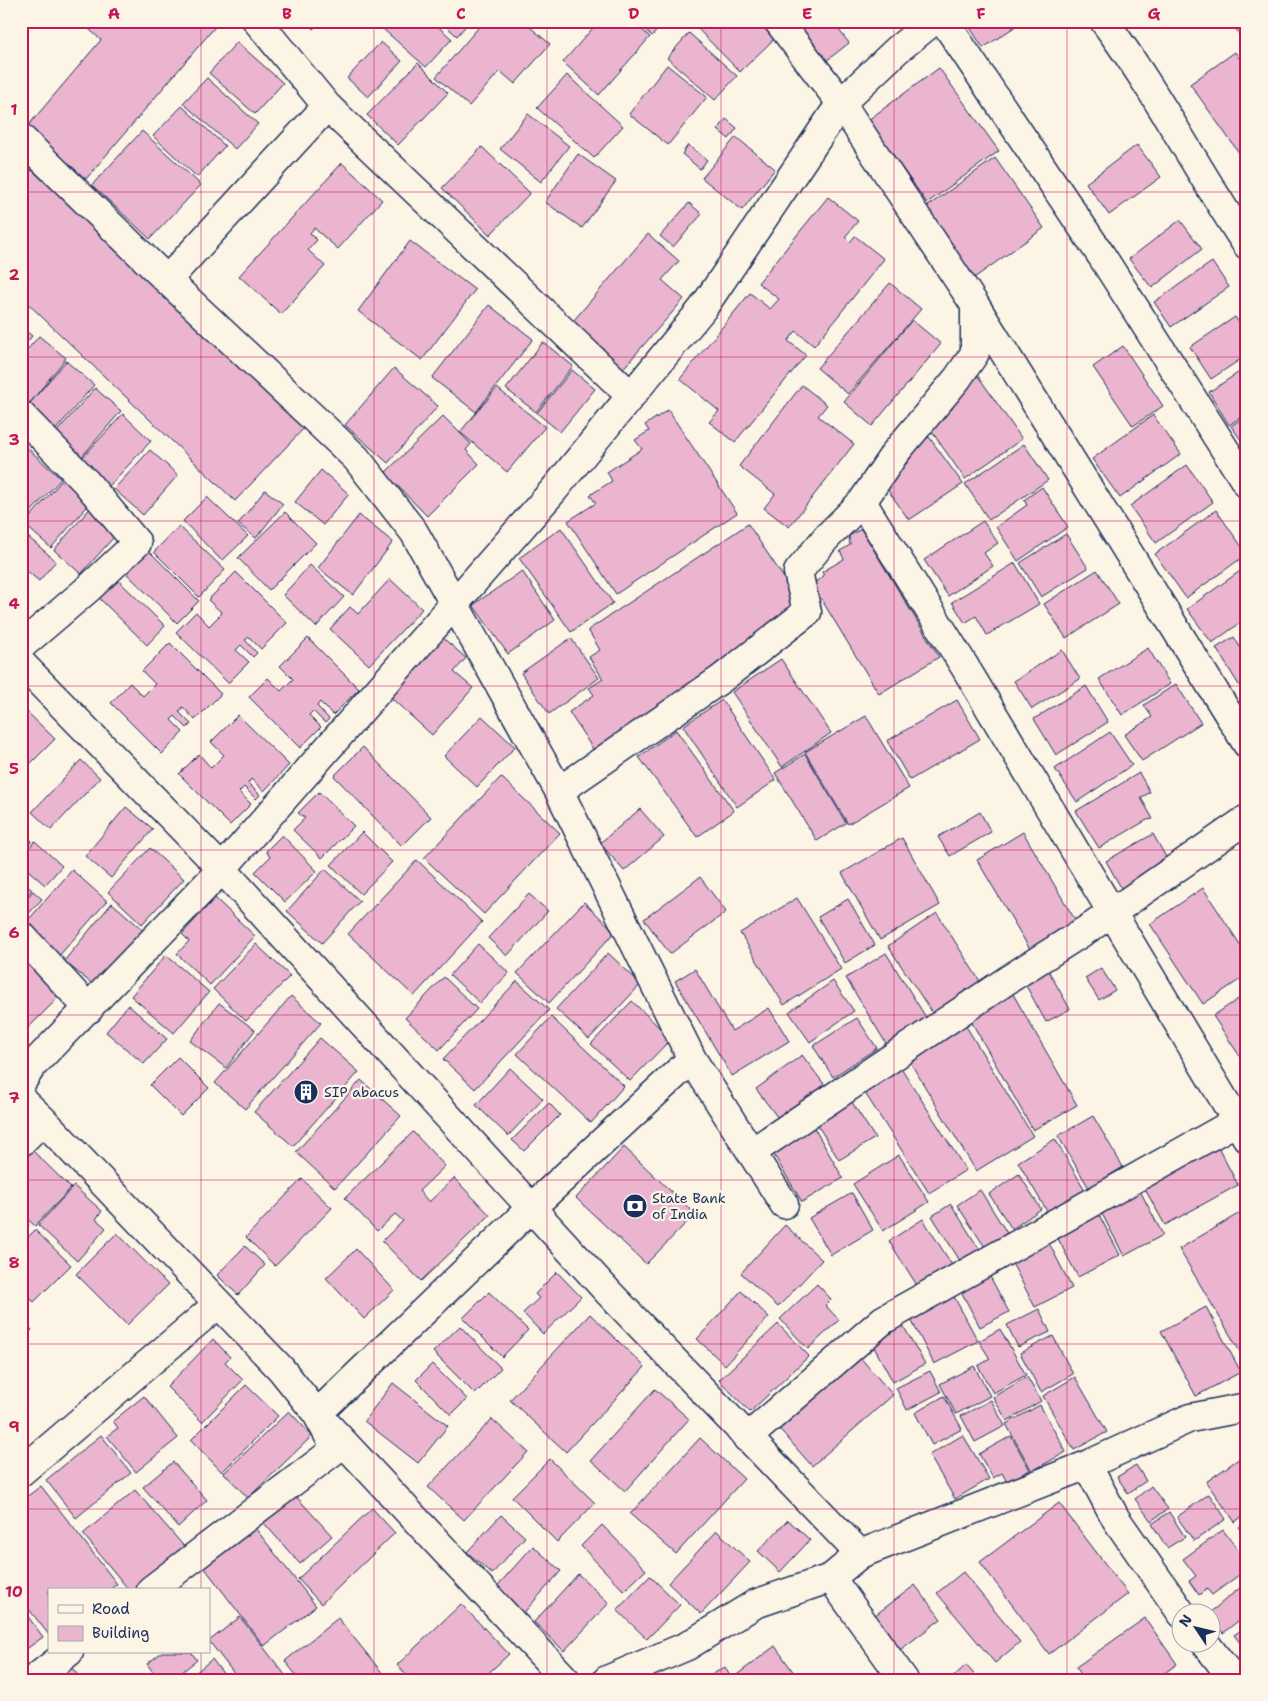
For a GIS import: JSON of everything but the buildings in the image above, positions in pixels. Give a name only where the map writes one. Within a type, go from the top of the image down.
[{"type":"street","points":[[257,21],[327,106],[630,395]]},
{"type":"street","points":[[778,21],[841,103],[975,305],[1247,744]]},
{"type":"street","points":[[21,1083],[32,1066],[222,869],[553,491],[703,308],[841,103],[896,50],[933,21]]},
{"type":"street","points":[[944,21],[1102,255],[1247,484]]},
{"type":"street","points":[[1104,21],[1125,50],[1210,190],[1247,245]]},
{"type":"street","points":[[167,280],[327,106]]},
{"type":"street","points":[[21,138],[167,280],[356,458],[414,532],[559,792],[692,1059],[784,1204]]},
{"type":"street","points":[[559,792],[721,679],[807,612],[798,572],[826,538],[862,502],[895,453],[958,379],[975,353],[975,305]]},
{"type":"street","points":[[21,415],[86,482],[137,543],[89,588],[21,646]]},
{"type":"street","points":[[747,1438],[882,1320],[1242,1130],[965,667],[862,502]]},
{"type":"street","points":[[21,663],[222,869],[530,1208],[747,1438],[860,1554]]},
{"type":"street","points":[[752,1152],[1112,912],[1247,819]]},
{"type":"street","points":[[21,935],[89,1009]]},
{"type":"street","points":[[317,1414],[530,1208],[692,1059]]},
{"type":"street","points":[[21,1098],[217,1305],[281,1369],[317,1414],[566,1680]]},
{"type":"street","points":[[21,1142],[43,1120]]},
{"type":"street","points":[[21,1472],[217,1305]]},
{"type":"street","points":[[607,1680],[687,1646],[755,1604],[831,1578],[860,1554],[1088,1465],[1190,1418],[1247,1407]]},
{"type":"street","points":[[154,1588],[336,1449],[317,1414]]},
{"type":"street","points":[[1088,1465],[1116,1519],[1175,1604]]},
{"type":"street","points":[[831,1578],[904,1680]]},
{"type":"street","points":[[33,1680],[66,1654]]},
{"type":"street","points":[[1214,1654],[1234,1680]]},
{"type":"place","name":"SIP abacus","points":[[306,1092]]},
{"type":"place","name":"State Bank of India","points":[[635,1206]]}]
